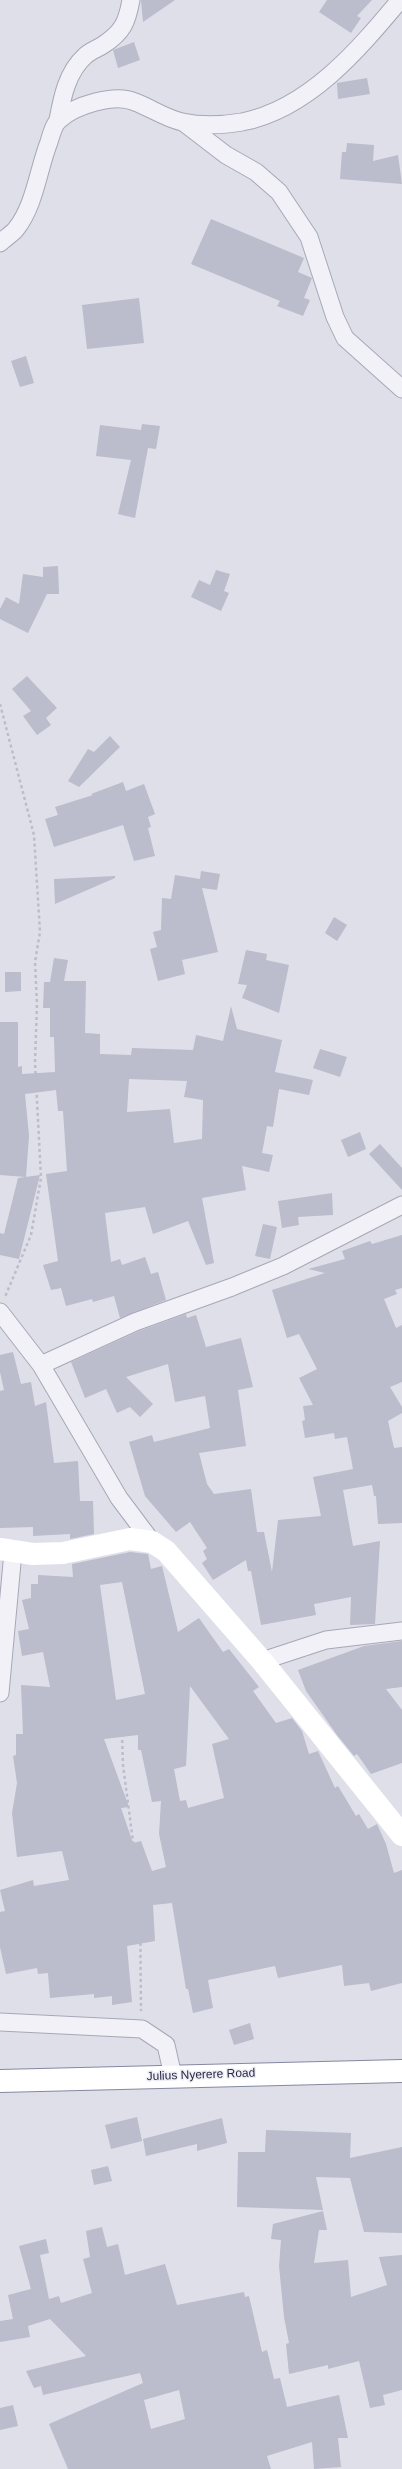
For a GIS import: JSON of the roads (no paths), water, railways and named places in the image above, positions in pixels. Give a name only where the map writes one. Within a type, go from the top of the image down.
[{"type":"main road","points":[[7,1550],[33,1554],[63,1553],[130,1539],[152,1542],[166,1551],[262,1661],[402,1834]]},
{"type":"main road","name":"Julius Nyerere Road","points":[[0,2081],[402,2071]]},
{"type":"street","points":[[0,243],[16,229],[28,208],[43,158],[58,120],[64,90],[75,68],[85,55],[117,35],[126,23],[131,0]]},
{"type":"street","points":[[58,120],[85,105],[113,98],[134,101],[160,115],[183,122],[210,125],[243,122],[282,108],[344,63],[400,0]]},
{"type":"street","points":[[183,122],[226,154],[256,172],[279,192],[309,237],[335,317],[345,338],[402,389]]},
{"type":"street","points":[[41,1365],[135,1322],[232,1287],[283,1266],[402,1205]]},
{"type":"street","points":[[1,1307],[41,1365],[119,1498],[152,1542]]},
{"type":"street","points":[[0,1693],[7,1550]]},
{"type":"street","points":[[262,1661],[326,1640],[402,1631]]},
{"type":"street","points":[[0,2022],[142,2029],[166,2045],[173,2076]]}]
